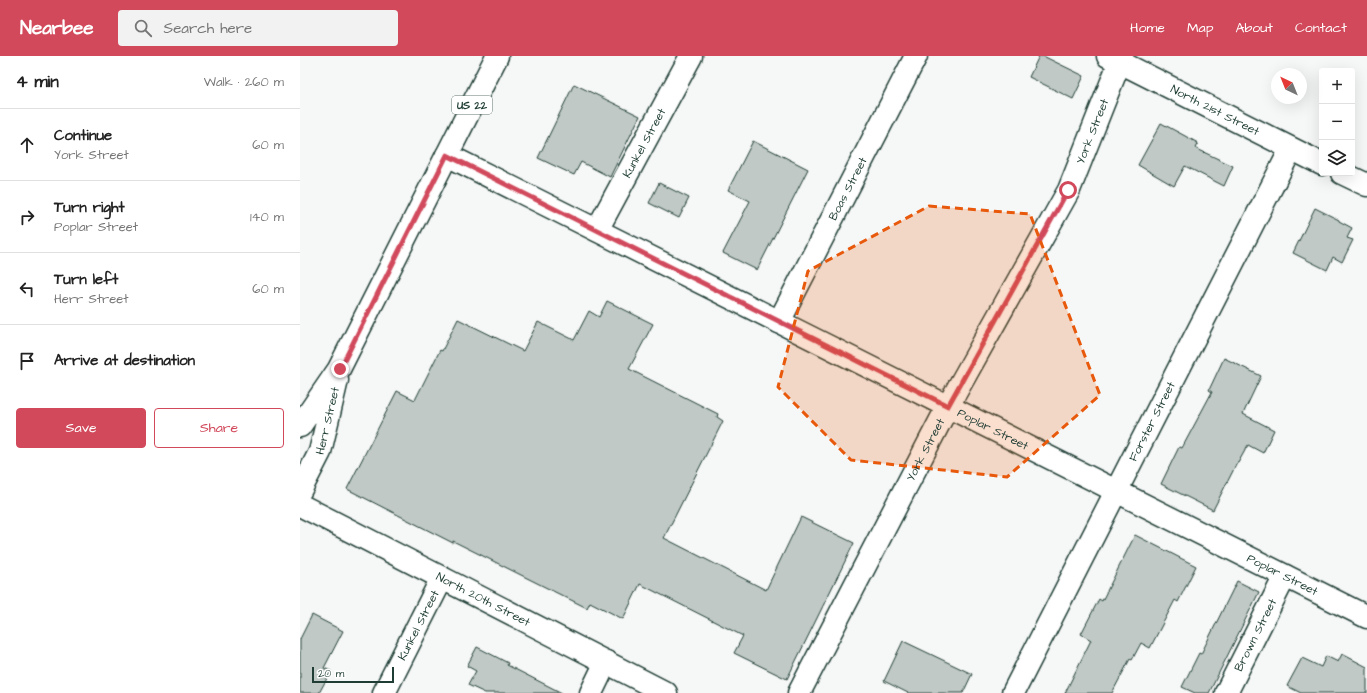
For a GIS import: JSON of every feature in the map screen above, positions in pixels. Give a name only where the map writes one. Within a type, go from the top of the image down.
[{"type":"street","name":"Herr Street","points":[[300,426],[340,369],[497,56]]},
{"type":"street","name":"Kunkel Street","points":[[597,230],[691,56]]},
{"type":"street","name":"Boas Street","points":[[779,322],[916,56]]},
{"type":"street","name":"North 21st Street","points":[[1117,58],[1319,163]]},
{"type":"street","name":"York Street","points":[[799,693],[948,406],[1068,190],[1117,58]]},
{"type":"street","name":"Forster Street","points":[[1013,693],[1291,149]]},
{"type":"street","name":"Poplar Street","points":[[447,155],[1367,617]]},
{"type":"street","points":[[1348,176],[1367,185]]},
{"type":"street","name":"Herr Street","points":[[300,492],[320,452],[340,369]]},
{"type":"street","name":"North 20th Street","points":[[300,505],[666,693]]},
{"type":"street","name":"Brown Street","points":[[1226,693],[1285,576]]},
{"type":"street","name":"Kunkel Street","points":[[384,693],[442,578]]},
{"type":"street","points":[[590,693],[606,662]]},
{"type":"highlighted area","points":[[929,206],[1030,214],[1100,395],[1007,477],[851,460],[778,387],[808,271]]},
{"type":"building","points":[[1039,56],[1043,56],[1084,76],[1073,99],[1029,77]]},
{"type":"building","points":[[574,84],[640,116],[610,177],[581,162],[574,175],[538,158]]},
{"type":"building","points":[[1161,123],[1198,143],[1195,148],[1233,166],[1224,186],[1185,166],[1174,186],[1138,165]]},
{"type":"building","points":[[753,141],[808,169],[757,270],[723,253],[750,201],[728,190]]},
{"type":"building","points":[[659,183],[689,198],[679,218],[649,203]]},
{"type":"building","points":[[1315,208],[1352,228],[1347,238],[1353,240],[1342,262],[1333,257],[1327,270],[1293,253]]},
{"type":"building","points":[[607,301],[653,324],[629,369],[718,414],[717,417],[723,421],[664,538],[766,590],[801,517],[854,543],[787,679],[734,653],[743,636],[640,584],[623,619],[590,602],[587,608],[453,541],[453,543],[347,489],[397,391],[415,400],[440,350],[442,351],[458,319],[523,351],[538,322],[574,340],[589,311],[599,317]]},
{"type":"building","points":[[1224,358],[1261,376],[1243,414],[1274,430],[1263,453],[1248,445],[1213,510],[1161,484],[1179,447],[1182,448],[1212,392],[1209,390]]},
{"type":"building","points":[[1135,535],[1196,566],[1178,602],[1175,600],[1150,648],[1141,643],[1132,660],[1130,659],[1112,693],[1065,693],[1091,640],[1081,634],[1099,599],[1102,601]]},
{"type":"building","points":[[1237,581],[1259,592],[1209,693],[1195,693],[1182,687],[1199,653],[1201,654]]},
{"type":"building","points":[[312,615],[343,631],[324,668],[331,671],[319,693],[300,693],[300,639]]},
{"type":"building","points":[[903,641],[972,674],[963,693],[908,693],[884,681]]},
{"type":"building","points":[[477,647],[508,663],[507,665],[562,693],[485,693],[468,685],[476,671],[467,666]]},
{"type":"building","points":[[1342,654],[1367,667],[1367,693],[1301,693],[1287,686],[1302,658],[1321,667],[1326,656],[1338,662]]},
{"type":"route","points":[[340,369],[447,155],[948,406],[1068,190]]}]
